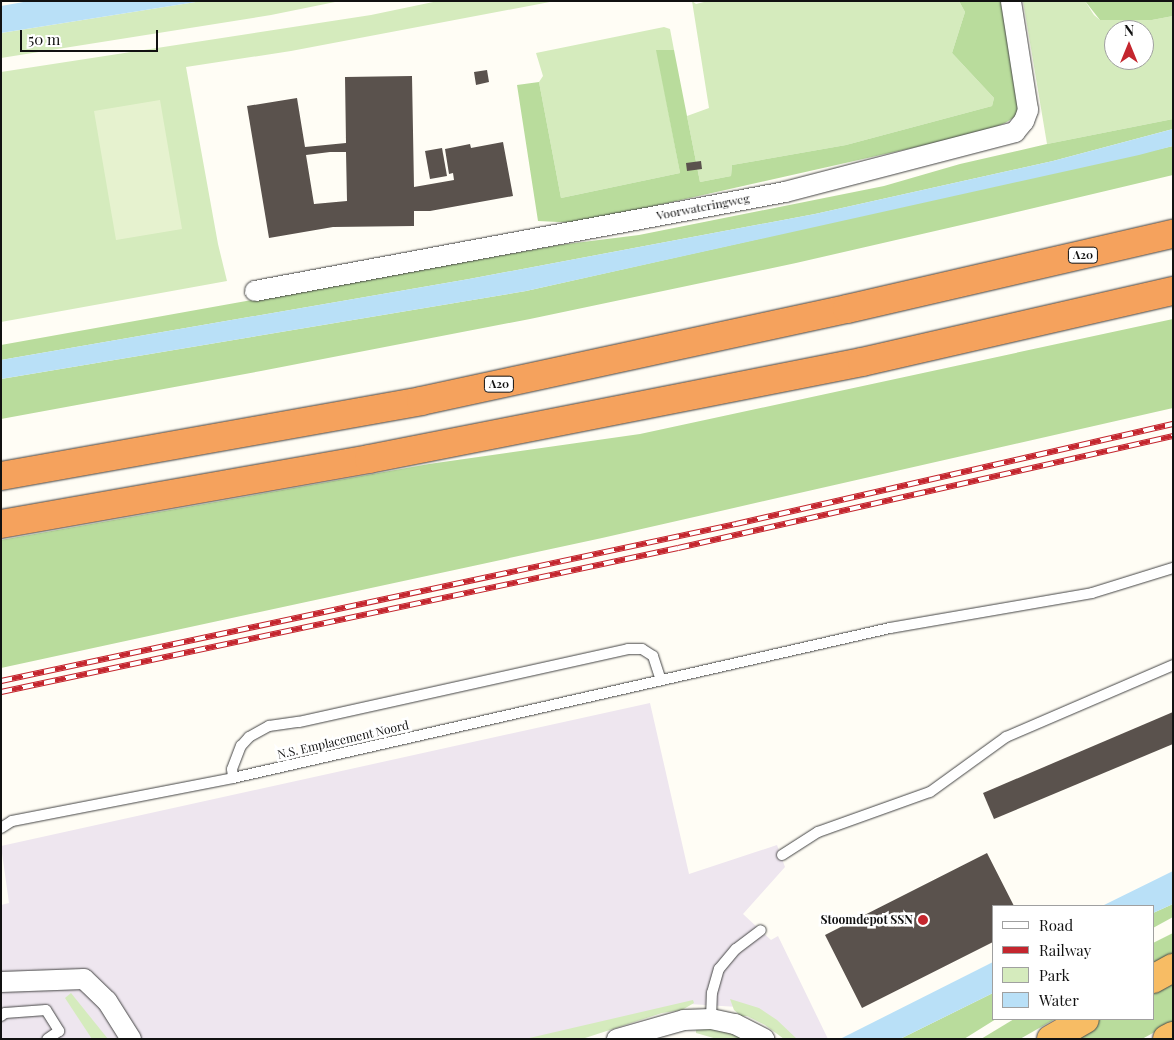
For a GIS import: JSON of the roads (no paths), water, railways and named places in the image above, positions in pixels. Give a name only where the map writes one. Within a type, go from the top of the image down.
[{"type":"highway","name":"A20","points":[[1,476],[421,401],[800,319],[1173,234]]},
{"type":"highway","points":[[1,524],[369,459],[852,364],[1173,291]]},
{"type":"highway","points":[[1154,978],[1173,968]]},
{"type":"highway","points":[[1051,1039],[1083,1020]]},
{"type":"highway","points":[[1167,1039],[1173,1036]]},
{"type":"street","name":"Voorwateringweg","points":[[255,291],[785,192],[1015,132],[1024,121],[1028,110],[1011,1]]},
{"type":"street","points":[[1,982],[84,979],[107,1001],[132,1039]]},
{"type":"street","points":[[617,1039],[684,1020],[710,1019],[735,1024],[764,1039]]},
{"type":"lane","name":"N.S. Emplacement Noord","points":[[1,828],[12,821],[233,778],[890,628],[1092,593],[1173,568]]},
{"type":"lane","points":[[233,778],[232,769],[241,746],[249,737],[270,726],[298,722],[628,649],[642,649],[653,656],[661,680]]},
{"type":"lane","points":[[782,855],[818,832],[930,792],[1006,737],[1173,666]]},
{"type":"lane","points":[[710,1019],[712,993],[719,969],[736,949],[761,930]]},
{"type":"lane","points":[[1,1016],[5,1013],[46,1010],[59,1030],[46,1039]]},
{"type":"water","points":[[29,1],[202,1],[1,33],[1,6]]},
{"type":"water","points":[[1173,129],[1173,146],[1139,155],[526,291],[1,379],[1,360],[469,279],[815,214],[1053,161]]},
{"type":"water","points":[[1173,871],[1173,904],[1154,913],[1154,905],[1104,905]]},
{"type":"water","points":[[992,963],[992,993],[900,1039],[842,1038]]},
{"type":"railway","points":[[1,681],[736,524],[1173,424]]},
{"type":"railway","points":[[1,692],[678,548],[1173,436]]},
{"type":"place","name":"Stoomdepot SSN","points":[[923,920]]}]
